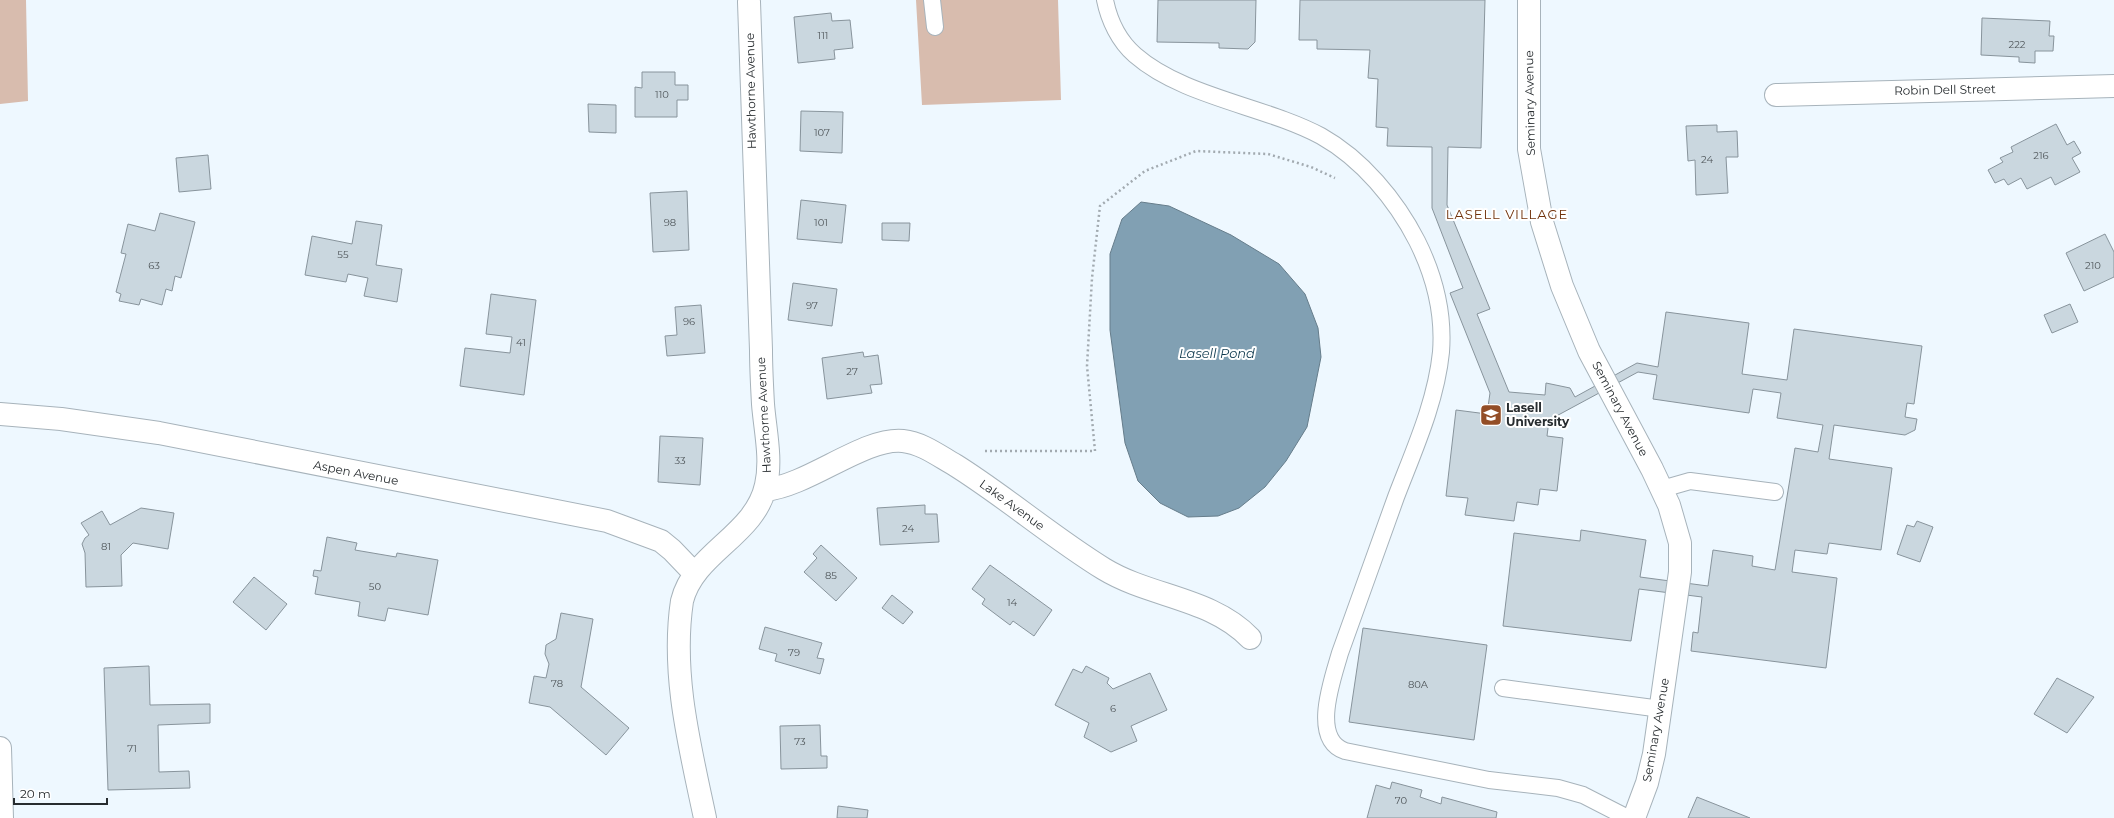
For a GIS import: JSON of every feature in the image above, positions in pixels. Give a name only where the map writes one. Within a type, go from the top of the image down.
[{"type":"street","name":"Seminary Avenue","points":[[1529,0],[1529,149],[1542,222],[1567,298],[1589,352],[1662,489],[1677,527],[1680,543],[1680,572],[1661,709],[1647,783],[1634,818]]},
{"type":"street","name":"Hawthorne Avenue","points":[[705,818],[684,715],[679,664],[682,601],[684,591],[695,574],[746,524],[760,504],[765,490],[768,458],[762,387],[753,160],[749,2]]},
{"type":"street","name":"Robin Dell Street","points":[[1776,94],[2114,86]]},
{"type":"street","name":"Aspen Avenue","points":[[0,414],[61,419],[159,433],[607,521],[661,541],[672,550],[695,574]]},
{"type":"street","name":"Lake Avenue","points":[[765,490],[782,487],[801,480],[874,445],[896,441],[912,443],[930,450],[976,478],[1105,570],[1143,587],[1220,614],[1232,622],[1250,638]]},
{"type":"street","points":[[0,748],[2,818]]},
{"type":"lane","points":[[932,0],[935,27]]},
{"type":"lane","points":[[1105,0],[1109,16],[1120,36],[1133,54],[1143,61],[1164,74],[1196,89],[1304,128],[1326,140],[1356,161],[1376,182],[1411,229],[1433,278],[1441,334],[1437,376],[1423,428],[1340,653],[1330,691],[1328,706],[1326,728],[1330,740],[1334,746],[1345,751],[1489,780],[1558,788],[1584,795],[1628,818]]},
{"type":"lane","points":[[1662,489],[1690,481],[1776,492]]},
{"type":"lane","points":[[1503,688],[1661,709]]},
{"type":"path","points":[[978,451],[1095,452],[1087,366],[1092,278],[1100,206],[1145,171],[1196,150],[1268,154],[1311,167],[1338,179]]},
{"type":"shaded area","points":[[0,0],[26,0],[28,101],[0,104]]},
{"type":"shaded area","points":[[916,0],[1058,0],[1061,100],[922,105]]},
{"type":"water","name":"Lasell Pond","points":[[1141,202],[1169,206],[1231,235],[1279,264],[1305,294],[1318,328],[1321,357],[1307,427],[1286,461],[1265,487],[1239,508],[1218,516],[1188,517],[1160,503],[1138,481],[1125,443],[1110,330],[1110,254],[1122,219]]},
{"type":"building","points":[[1158,0],[1256,0],[1255,42],[1248,49],[1219,48],[1219,43],[1157,42]]},
{"type":"building","points":[[1300,0],[1485,0],[1481,148],[1448,147],[1447,205],[1490,309],[1477,314],[1509,392],[1545,395],[1546,383],[1570,388],[1575,397],[1637,363],[1658,367],[1666,312],[1749,323],[1742,374],[1787,380],[1794,329],[1922,346],[1914,404],[1907,403],[1905,417],[1917,419],[1915,430],[1905,435],[1834,425],[1829,459],[1892,468],[1881,550],[1829,543],[1827,554],[1795,550],[1792,572],[1837,578],[1826,668],[1691,651],[1693,632],[1698,633],[1702,597],[1639,589],[1631,641],[1503,626],[1514,533],[1580,541],[1581,530],[1646,540],[1640,577],[1708,586],[1713,550],[1753,556],[1752,566],[1775,570],[1795,448],[1818,452],[1823,425],[1777,418],[1781,393],[1753,389],[1749,413],[1653,399],[1657,375],[1638,372],[1549,420],[1547,436],[1563,438],[1557,491],[1540,489],[1538,505],[1517,502],[1514,521],[1465,515],[1468,498],[1446,496],[1456,410],[1487,414],[1490,393],[1450,293],[1463,288],[1432,208],[1432,147],[1387,146],[1388,128],[1376,127],[1378,79],[1368,78],[1370,50],[1317,49],[1317,40],[1299,40]]},
{"type":"building","points":[[831,13],[832,21],[850,20],[853,48],[834,50],[835,59],[798,63],[794,17]]},
{"type":"building","points":[[1982,18],[2050,21],[2049,36],[2054,36],[2053,51],[2035,51],[2035,63],[2019,62],[2019,57],[1981,55]]},
{"type":"building","points":[[642,72],[675,72],[675,85],[688,85],[688,100],[677,100],[677,117],[635,117],[635,87],[642,88]]},
{"type":"building","points":[[588,104],[616,105],[616,133],[589,132]]},
{"type":"building","points":[[801,111],[843,112],[842,153],[800,151]]},
{"type":"building","points":[[2056,124],[2067,145],[2074,141],[2081,153],[2072,158],[2080,172],[2055,185],[2051,177],[2027,189],[2021,178],[2008,185],[2004,179],[1995,183],[1988,170],[2003,162],[2000,158],[2013,152],[2011,147]]},
{"type":"building","points":[[1717,125],[1717,132],[1737,131],[1738,157],[1726,157],[1728,193],[1696,195],[1695,160],[1688,161],[1686,126]]},
{"type":"building","points":[[208,155],[211,189],[179,192],[176,158]]},
{"type":"building","points":[[687,191],[689,250],[653,252],[650,193]]},
{"type":"building","points":[[801,200],[846,205],[842,243],[797,239]]},
{"type":"building","points":[[160,213],[195,222],[181,278],[175,276],[172,291],[166,289],[162,305],[141,299],[139,305],[119,301],[121,294],[116,292],[126,254],[121,253],[128,224],[155,231]]},
{"type":"building","points":[[356,221],[382,225],[376,265],[402,269],[397,302],[364,296],[368,278],[348,274],[346,282],[305,275],[312,236],[352,244]]},
{"type":"building","points":[[882,223],[910,223],[909,241],[882,240]]},
{"type":"building","points":[[2105,234],[2114,252],[2114,277],[2084,291],[2066,253]]},
{"type":"building","points":[[793,283],[837,289],[832,326],[788,320]]},
{"type":"building","points":[[491,294],[536,300],[524,395],[460,386],[465,348],[510,353],[512,337],[486,334]]},
{"type":"building","points":[[2070,304],[2078,322],[2052,333],[2044,315]]},
{"type":"building","points":[[701,305],[705,353],[667,356],[665,336],[677,335],[675,307]]},
{"type":"building","points":[[863,352],[864,357],[878,355],[882,384],[870,385],[872,393],[827,399],[822,358]]},
{"type":"building","points":[[660,436],[703,438],[700,485],[658,482]]},
{"type":"building","points":[[925,505],[925,514],[937,514],[939,542],[880,545],[877,508]]},
{"type":"building","points":[[141,508],[174,513],[168,549],[133,543],[121,555],[122,586],[86,587],[85,553],[82,544],[85,538],[89,535],[81,523],[102,511],[110,525]]},
{"type":"building","points":[[1917,521],[1933,527],[1920,562],[1897,554],[1907,525],[1914,527]]},
{"type":"building","points":[[327,537],[357,543],[355,550],[396,557],[397,553],[438,560],[428,615],[388,608],[385,621],[358,616],[360,602],[315,594],[318,577],[313,576],[314,570],[321,571]]},
{"type":"building","points":[[821,545],[857,578],[836,601],[804,572],[817,558],[813,554]]},
{"type":"building","points":[[990,565],[1052,610],[1034,636],[1013,621],[1010,625],[982,604],[985,599],[972,589]]},
{"type":"building","points":[[254,577],[287,604],[266,630],[233,602]]},
{"type":"building","points":[[892,595],[913,612],[903,624],[882,608]]},
{"type":"building","points":[[561,613],[593,619],[581,687],[629,728],[606,755],[550,707],[529,703],[534,676],[546,678],[549,664],[545,654],[546,645],[556,639]]},
{"type":"building","points":[[765,627],[822,643],[817,658],[824,659],[820,674],[775,661],[777,654],[759,649]]},
{"type":"building","points":[[1363,628],[1487,645],[1474,740],[1349,722]]},
{"type":"building","points":[[149,666],[150,705],[210,704],[210,723],[158,725],[159,772],[189,771],[190,788],[108,790],[104,668]]},
{"type":"building","points":[[1086,666],[1109,678],[1107,683],[1113,689],[1150,673],[1167,710],[1131,726],[1137,741],[1111,752],[1084,737],[1089,723],[1055,705],[1073,669],[1082,673]]},
{"type":"building","points":[[2057,678],[2094,697],[2067,733],[2034,714]]},
{"type":"building","points":[[820,725],[821,756],[827,756],[827,768],[781,769],[780,726]]},
{"type":"building","points":[[1392,782],[1422,790],[1420,797],[1441,804],[1442,797],[1497,812],[1496,818],[1367,818],[1376,785],[1390,789]]},
{"type":"building","points":[[1697,797],[1750,818],[1688,818]]},
{"type":"building","points":[[838,806],[868,810],[867,818],[837,818]]},
{"type":"place","name":"Lasell University","points":[[1491,415]]},
{"type":"district","name":"LASELL VILLAGE","points":[[1507,214]]}]
